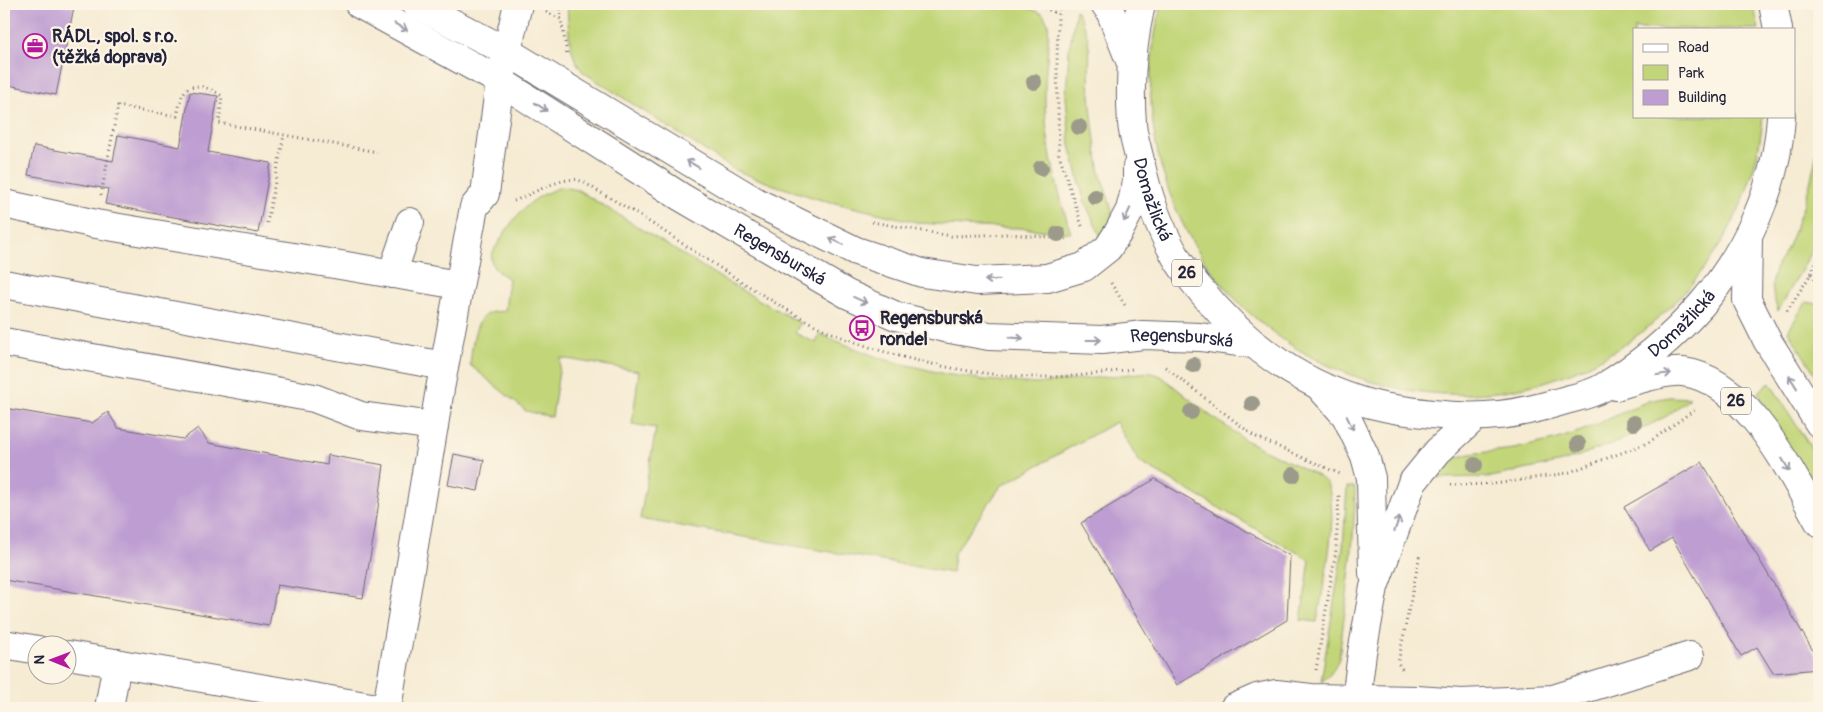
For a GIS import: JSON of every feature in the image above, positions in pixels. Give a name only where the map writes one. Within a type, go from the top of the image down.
[{"type":"main road","name":"Regensburská","points":[[358,4],[500,81],[681,197],[847,294],[896,316],[944,328],[988,336],[1102,340],[1142,335],[1200,337],[1252,344]]},
{"type":"main road","name":"Regensburská","points":[[416,4],[508,52],[758,203],[856,251],[922,273],[977,281],[1047,278],[1084,267],[1091,249],[1108,248],[1130,210],[1137,182],[1137,150]]},
{"type":"main road","points":[[387,708],[459,285],[474,206],[485,194],[500,81],[518,4]]},
{"type":"main road","name":"Domažlická","points":[[1105,4],[1110,11],[1131,63]]},
{"type":"main road","name":"Domažlická","points":[[1141,4],[1131,63],[1132,125],[1145,186],[1163,232],[1177,260],[1217,311],[1252,344],[1285,367],[1319,386],[1356,400],[1394,410],[1474,418],[1532,411],[1600,390],[1646,358],[1684,324],[1719,284],[1748,238],[1768,189],[1780,138],[1781,118]]},
{"type":"main road","points":[[4,204],[96,224],[459,285]]},
{"type":"main road","points":[[392,274],[410,222]]},
{"type":"main road","name":"26","points":[[1748,238],[1747,300],[1767,340],[1819,423]]},
{"type":"main road","points":[[4,284],[444,366]]},
{"type":"main road","points":[[4,342],[314,398],[361,416],[434,426]]},
{"type":"main road","name":"26","points":[[1600,390],[1655,376],[1682,372],[1707,378],[1724,388],[1764,429],[1819,522]]},
{"type":"main road","name":"Domažlická","points":[[1319,386],[1346,416],[1365,456],[1370,478],[1374,587]]},
{"type":"main road","name":"Domažlická","points":[[1355,703],[1374,587],[1412,483],[1438,451],[1474,418]]},
{"type":"main road","points":[[4,644],[28,648]]},
{"type":"main road","points":[[1234,708],[1257,698],[1276,694],[1355,703],[1418,700],[1461,703],[1553,699],[1690,656]]},
{"type":"main road","points":[[78,657],[377,708]]},
{"type":"main road","points":[[109,708],[117,664]]},
{"type":"path","points":[[560,4],[568,54]]},
{"type":"path","points":[[1035,4],[1058,14]]},
{"type":"path","points":[[1061,4],[1058,14],[1057,65],[1059,154],[1091,249],[1142,335],[1163,365],[1254,436],[1340,475],[1340,481]]},
{"type":"path","points":[[545,11],[561,19]]},
{"type":"path","points":[[96,224],[118,106],[177,116],[186,90],[194,86],[214,90],[222,96],[219,123],[377,152]]},
{"type":"path","points":[[262,251],[284,135]]},
{"type":"path","points":[[866,221],[952,236],[1009,234],[1091,249]]},
{"type":"path","points":[[1811,274],[1819,284]]},
{"type":"path","points":[[1311,698],[1336,550],[1340,488]]},
{"type":"path","points":[[1418,700],[1417,680],[1404,674],[1398,663],[1421,550]]},
{"type":"green space","points":[[567,4],[1020,4],[1043,14],[1048,23],[1045,107],[1049,144],[1060,198],[1071,233],[1020,228],[920,223],[818,199],[735,170],[583,72],[571,48]]},
{"type":"green space","points":[[1162,4],[1753,4],[1759,28],[1633,28],[1633,118],[1763,118],[1755,165],[1738,212],[1713,256],[1698,276],[1682,295],[1615,350],[1540,383],[1462,394],[1384,385],[1310,356],[1246,310],[1195,246],[1161,166],[1156,146],[1151,105],[1151,64]]},
{"type":"green space","points":[[1076,10],[1086,32],[1088,42],[1089,82],[1095,140],[1100,174],[1112,209],[1111,226],[1104,244],[1084,200],[1070,145],[1066,96],[1069,50]]},
{"type":"green space","points":[[1819,135],[1819,229],[1805,264],[1778,311],[1773,292],[1773,278],[1775,270],[1787,249],[1803,205],[1815,164]]},
{"type":"green space","points":[[562,187],[578,190],[729,283],[800,323],[795,333],[816,343],[820,334],[879,358],[945,374],[984,380],[1037,384],[1149,372],[1161,376],[1208,414],[1247,441],[1320,477],[1327,485],[1331,500],[1331,534],[1317,622],[1301,620],[1310,560],[1139,462],[1116,422],[1001,486],[954,553],[952,573],[640,519],[656,428],[632,424],[639,371],[561,358],[552,417],[526,411],[470,365],[474,336],[480,321],[489,313],[505,311],[509,279],[493,266],[491,259],[493,252],[511,223],[525,208],[541,196]]},
{"type":"green space","points":[[1806,302],[1819,304],[1819,380],[1788,331]]},
{"type":"green space","points":[[1770,383],[1819,461],[1819,505],[1758,392]]},
{"type":"green space","points":[[1669,397],[1690,398],[1667,416],[1617,442],[1562,462],[1491,477],[1434,478],[1444,466],[1456,458],[1469,454],[1514,449],[1558,439],[1589,428],[1648,401]]},
{"type":"green space","points":[[1347,487],[1355,487],[1355,509],[1350,573],[1339,658],[1332,672],[1321,682],[1343,547]]},
{"type":"building","name":"RÁDL, spol. s r.o. (těžká doprava)","points":[[4,4],[59,4],[74,7],[56,95],[4,84]]},
{"type":"building","points":[[190,92],[218,96],[208,152],[271,163],[258,233],[105,204],[108,189],[28,175],[34,146],[113,161],[118,135],[180,147]]},
{"type":"building","points":[[4,408],[92,423],[108,412],[118,428],[183,439],[198,428],[209,443],[327,465],[328,455],[384,465],[363,598],[277,585],[269,626],[4,580]]},
{"type":"building","points":[[454,454],[484,460],[478,491],[448,485]]},
{"type":"building","points":[[1702,462],[1819,661],[1819,669],[1773,673],[1757,647],[1741,656],[1672,538],[1650,551],[1624,507]]},
{"type":"building","points":[[1155,479],[1290,556],[1287,620],[1177,685],[1081,523]]},
{"type":"place","name":"RÁDL, spol. s r.o. (těžká doprava)","points":[[35,46]]},
{"type":"place","name":"Regensburská rondel","points":[[862,328]]}]
